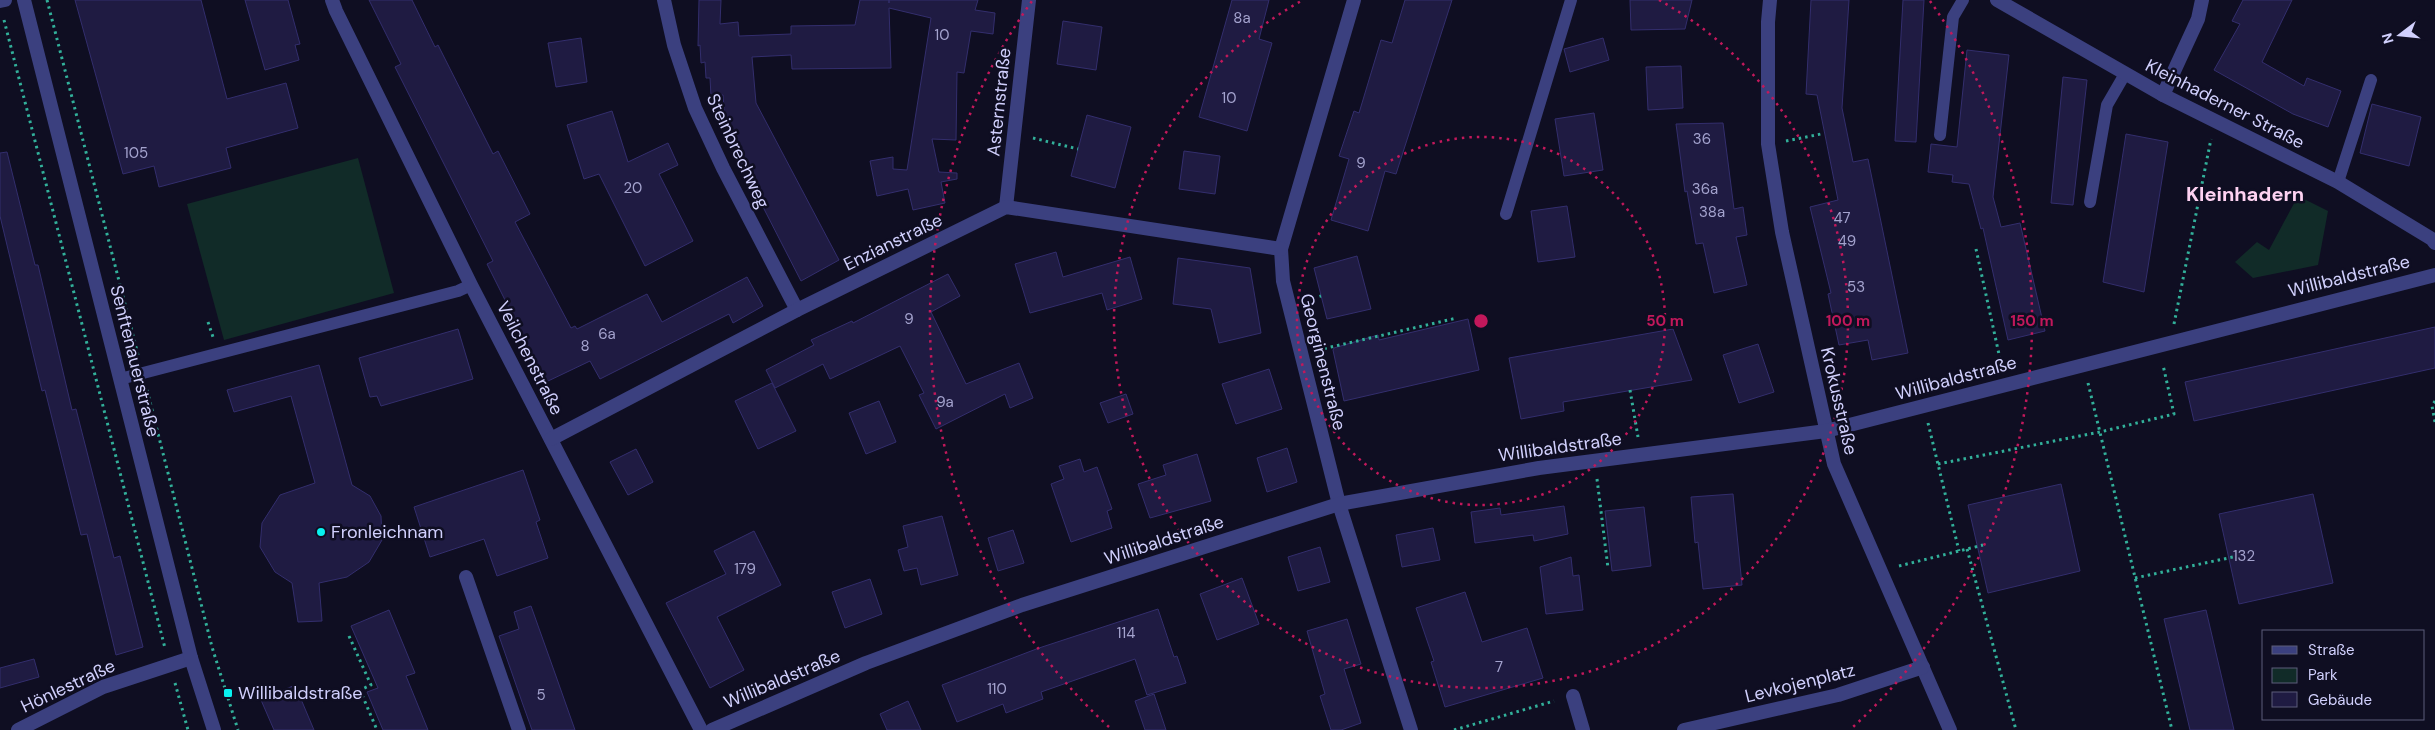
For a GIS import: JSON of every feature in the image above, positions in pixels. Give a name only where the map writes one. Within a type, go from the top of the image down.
[{"type":"street","name":"Senftenauerstraße","points":[[24,0],[191,658],[214,730]]},
{"type":"street","name":"Veilchenstraße","points":[[332,0],[340,20],[471,285],[701,730]]},
{"type":"street","name":"Steinbrechweg","points":[[664,0],[674,45],[695,108],[723,168],[797,310]]},
{"type":"street","name":"Asternstraße","points":[[1006,207],[1029,0]]},
{"type":"street","name":"Georginenstraße","points":[[1354,0],[1281,249],[1283,281],[1339,504],[1411,730]]},
{"type":"street","name":"Krokusstraße","points":[[1770,0],[1768,22],[1768,144],[1782,232],[1834,464],[1950,730]]},
{"type":"street","name":"Kleinhaderner Straße","points":[[1997,0],[2163,95],[2338,182],[2432,238],[2435,243]]},
{"type":"street","points":[[2163,95],[2198,19],[2202,0]]},
{"type":"street","name":"Enzianstraße","points":[[550,438],[797,310],[1006,207]]},
{"type":"street","points":[[1006,207],[1281,249]]},
{"type":"street","name":"Willibaldstraße","points":[[712,730],[866,664],[1022,605],[1339,504],[1539,468],[1826,431],[2435,275]]},
{"type":"street","points":[[466,577],[519,730]]},
{"type":"street","name":"Hönlestraße","points":[[18,730],[103,687],[191,658]]},
{"type":"street","name":"Levkojenplatz","points":[[1684,730],[1838,695],[1923,667]]},
{"type":"street","points":[[1573,696],[1583,730]]},
{"type":"lane","points":[[1506,214],[1571,0]]},
{"type":"lane","points":[[1940,135],[1953,17],[1962,0]]},
{"type":"lane","points":[[2090,202],[2106,105],[2125,74]]},
{"type":"lane","points":[[2338,182],[2371,80]]},
{"type":"lane","points":[[120,379],[458,291],[471,285]]},
{"type":"path","points":[[2,4],[169,665],[188,730]]},
{"type":"path","points":[[1938,464],[2100,432],[2174,414],[2164,343],[2214,121]]},
{"type":"path","points":[[1014,134],[1078,149]]},
{"type":"path","points":[[1768,144],[1821,134]]},
{"type":"path","points":[[1976,249],[2006,384]]},
{"type":"path","points":[[1302,354],[1456,318]]},
{"type":"path","points":[[2084,364],[2172,730]]},
{"type":"path","points":[[1630,390],[1641,455]]},
{"type":"path","points":[[2435,401],[2432,406],[2435,422]]},
{"type":"path","points":[[1924,406],[1959,551]]},
{"type":"path","points":[[1594,460],[1608,568]]},
{"type":"path","points":[[1881,571],[1983,545]]},
{"type":"path","points":[[1967,549],[2016,730]]},
{"type":"path","points":[[2135,578],[2233,557]]},
{"type":"path","points":[[349,636],[371,685],[360,690],[377,730]]},
{"type":"path","points":[[1454,730],[1573,696]]},
{"type":"green space","points":[[358,158],[394,293],[224,340],[187,204]]},
{"type":"green space","points":[[2298,196],[2328,211],[2318,265],[2253,278],[2235,262],[2257,242],[2269,250]]},
{"type":"building","points":[[75,0],[201,0],[227,99],[286,83],[298,128],[226,148],[231,168],[159,187],[154,166],[123,174]]},
{"type":"building","points":[[245,0],[288,0],[300,44],[295,45],[299,60],[265,70]]},
{"type":"building","points":[[369,0],[412,0],[435,47],[438,45],[493,154],[498,151],[530,214],[515,222],[571,328],[575,326],[577,329],[647,294],[662,322],[747,277],[763,306],[733,323],[729,314],[600,379],[590,361],[546,382],[487,264],[493,261],[395,67],[401,64]]},
{"type":"building","points":[[699,0],[721,0],[720,24],[738,22],[739,36],[791,34],[791,26],[855,25],[860,0],[978,0],[975,10],[995,13],[993,34],[971,31],[964,73],[957,72],[956,140],[932,139],[939,172],[957,173],[957,179],[941,182],[945,203],[913,210],[908,189],[877,196],[870,161],[893,157],[893,169],[907,170],[931,18],[889,8],[891,68],[792,69],[791,55],[752,57],[756,103],[839,260],[801,281],[726,135],[723,95],[711,96],[710,78],[706,78],[705,62],[701,63],[700,45],[698,46]]},
{"type":"building","points":[[1232,0],[1269,0],[1259,39],[1272,43],[1247,131],[1199,117]]},
{"type":"building","points":[[1405,0],[1452,0],[1396,174],[1385,171],[1368,231],[1331,220],[1349,159],[1339,156],[1354,111],[1359,113],[1381,40],[1392,43]]},
{"type":"building","points":[[1630,0],[1692,0],[1685,29],[1631,30]]},
{"type":"building","points":[[1811,0],[1849,0],[1842,108],[1853,162],[1868,159],[1908,353],[1872,360],[1868,340],[1839,345],[1828,294],[1831,293],[1810,207],[1838,200],[1817,95],[1806,94]]},
{"type":"building","points":[[1903,0],[1924,0],[1916,142],[1895,141]]},
{"type":"building","points":[[2243,0],[2292,0],[2262,62],[2304,86],[2307,78],[2341,91],[2328,127],[2293,114],[2214,70],[2240,24],[2232,21]]},
{"type":"building","points":[[1063,21],[1102,27],[1096,70],[1057,64]]},
{"type":"building","points":[[581,38],[587,82],[556,87],[548,43]]},
{"type":"building","points":[[1603,38],[1609,60],[1570,72],[1564,49]]},
{"type":"building","points":[[1967,50],[2009,55],[1993,197],[2001,227],[2020,223],[2045,331],[2008,340],[1983,228],[1981,229],[1969,184],[1952,182],[1953,175],[1928,172],[1931,144],[1957,147]]},
{"type":"building","points":[[1681,66],[1683,108],[1648,110],[1646,67]]},
{"type":"building","points":[[2063,77],[2087,80],[2073,205],[2051,203]]},
{"type":"building","points":[[2372,104],[2421,117],[2409,166],[2360,153]]},
{"type":"building","points":[[612,111],[628,162],[668,143],[678,165],[659,174],[693,241],[645,266],[599,174],[584,179],[567,125]]},
{"type":"building","points":[[1594,113],[1603,170],[1564,176],[1555,119]]},
{"type":"building","points":[[1087,115],[1131,127],[1115,188],[1071,176]]},
{"type":"building","points":[[1723,123],[1734,209],[1743,207],[1747,235],[1736,237],[1747,285],[1714,293],[1703,243],[1696,244],[1687,191],[1685,192],[1676,124]]},
{"type":"building","points":[[2126,134],[2168,142],[2144,292],[2103,282]]},
{"type":"building","points":[[1184,151],[1220,156],[1215,194],[1179,189]]},
{"type":"building","points":[[7,152],[35,265],[38,265],[72,410],[76,409],[114,558],[120,556],[143,647],[116,655],[87,534],[81,535],[45,390],[42,391],[0,216],[0,153]]},
{"type":"building","points":[[1567,206],[1575,257],[1538,262],[1531,211]]},
{"type":"building","points":[[1056,252],[1063,277],[1130,257],[1142,299],[1107,310],[1102,293],[1030,313],[1015,264]]},
{"type":"building","points":[[1357,256],[1371,309],[1327,319],[1314,268]]},
{"type":"building","points":[[1178,258],[1250,268],[1261,333],[1219,343],[1211,309],[1173,304]]},
{"type":"building","points":[[948,274],[960,296],[931,312],[966,384],[1019,363],[1033,398],[1010,408],[1005,394],[936,429],[919,395],[924,393],[900,346],[830,379],[823,364],[775,388],[766,370],[814,345],[811,340],[852,321],[853,323]]},
{"type":"building","points":[[1468,319],[1479,370],[1344,401],[1334,348],[1378,335],[1379,340]]},
{"type":"building","points":[[2435,327],[2435,368],[2194,421],[2185,382]]},
{"type":"building","points":[[458,329],[473,379],[381,406],[377,396],[370,397],[359,358]]},
{"type":"building","points":[[1673,329],[1692,380],[1563,402],[1564,411],[1521,419],[1509,358]]},
{"type":"building","points":[[1758,344],[1774,392],[1739,403],[1723,355]]},
{"type":"building","points":[[319,365],[352,485],[370,496],[381,516],[382,540],[369,562],[347,577],[319,583],[322,621],[298,622],[292,583],[275,572],[260,547],[262,523],[280,495],[315,483],[291,396],[234,412],[227,390]]},
{"type":"building","points":[[1269,369],[1282,409],[1236,424],[1222,384]]},
{"type":"building","points":[[772,383],[796,431],[758,449],[735,401]]},
{"type":"building","points":[[1126,394],[1133,414],[1108,423],[1100,403]]},
{"type":"building","points":[[879,401],[896,442],[866,454],[849,413]]},
{"type":"building","points":[[1287,448],[1297,482],[1267,492],[1257,458]]},
{"type":"building","points":[[636,449],[653,482],[628,495],[610,462]]},
{"type":"building","points":[[1197,454],[1211,501],[1150,518],[1138,484],[1166,475],[1163,465]]},
{"type":"building","points":[[1080,459],[1084,472],[1097,467],[1112,509],[1107,511],[1112,528],[1071,542],[1051,484],[1064,479],[1059,466]]},
{"type":"building","points":[[523,470],[540,520],[536,522],[548,558],[497,576],[484,539],[430,557],[414,507]]},
{"type":"building","points":[[2061,484],[2080,571],[1988,593],[1968,505]]},
{"type":"building","points":[[1733,494],[1742,585],[1703,589],[1698,542],[1695,543],[1691,497]]},
{"type":"building","points":[[2313,494],[2333,583],[2239,604],[2219,514]]},
{"type":"building","points":[[1564,506],[1568,534],[1534,541],[1533,535],[1475,543],[1471,512],[1500,508],[1501,515]]},
{"type":"building","points":[[1644,507],[1651,566],[1612,571],[1605,511]]},
{"type":"building","points":[[942,516],[958,575],[921,585],[917,568],[904,571],[898,550],[908,547],[903,526]]},
{"type":"building","points":[[1433,528],[1440,560],[1402,567],[1396,535]]},
{"type":"building","points":[[1013,530],[1024,563],[998,571],[988,538]]},
{"type":"building","points":[[754,531],[781,585],[717,617],[744,670],[710,688],[666,603],[726,574],[714,551]]},
{"type":"building","points":[[1320,547],[1330,582],[1298,591],[1288,557]]},
{"type":"building","points":[[1571,557],[1573,576],[1579,575],[1583,610],[1546,614],[1540,567]]},
{"type":"building","points":[[1242,578],[1259,624],[1217,640],[1200,594]]},
{"type":"building","points":[[870,579],[882,614],[845,628],[832,592]]},
{"type":"building","points":[[1465,592],[1482,642],[1527,628],[1543,678],[1445,707],[1431,662],[1434,661],[1416,608]]},
{"type":"building","points":[[531,606],[575,730],[532,730],[522,702],[499,636],[519,629],[514,612]]},
{"type":"building","points":[[1158,609],[1174,657],[1177,656],[1186,683],[1147,695],[1135,659],[1041,692],[1043,699],[1006,713],[1003,704],[957,722],[942,685],[1039,648]]},
{"type":"building","points":[[389,610],[415,673],[406,676],[428,730],[383,730],[367,692],[378,688],[351,626]]},
{"type":"building","points":[[2206,610],[2234,730],[2190,730],[2164,619]]},
{"type":"building","points":[[1347,619],[1361,664],[1344,669],[1361,723],[1341,730],[1331,730],[1320,696],[1325,694],[1307,631]]},
{"type":"building","points":[[34,659],[39,677],[0,688],[0,668]]},
{"type":"building","points":[[295,685],[314,730],[274,730],[261,700]]},
{"type":"building","points":[[1154,694],[1166,730],[1145,730],[1135,701]]},
{"type":"building","points":[[908,701],[921,730],[887,730],[880,714]]},
{"type":"place","name":"Fronleichnam","points":[[321,532]]},
{"type":"place","name":"Willibaldstraße","points":[[228,693]]},
{"type":"district","name":"Kleinhadern","points":[[2245,194]]}]
